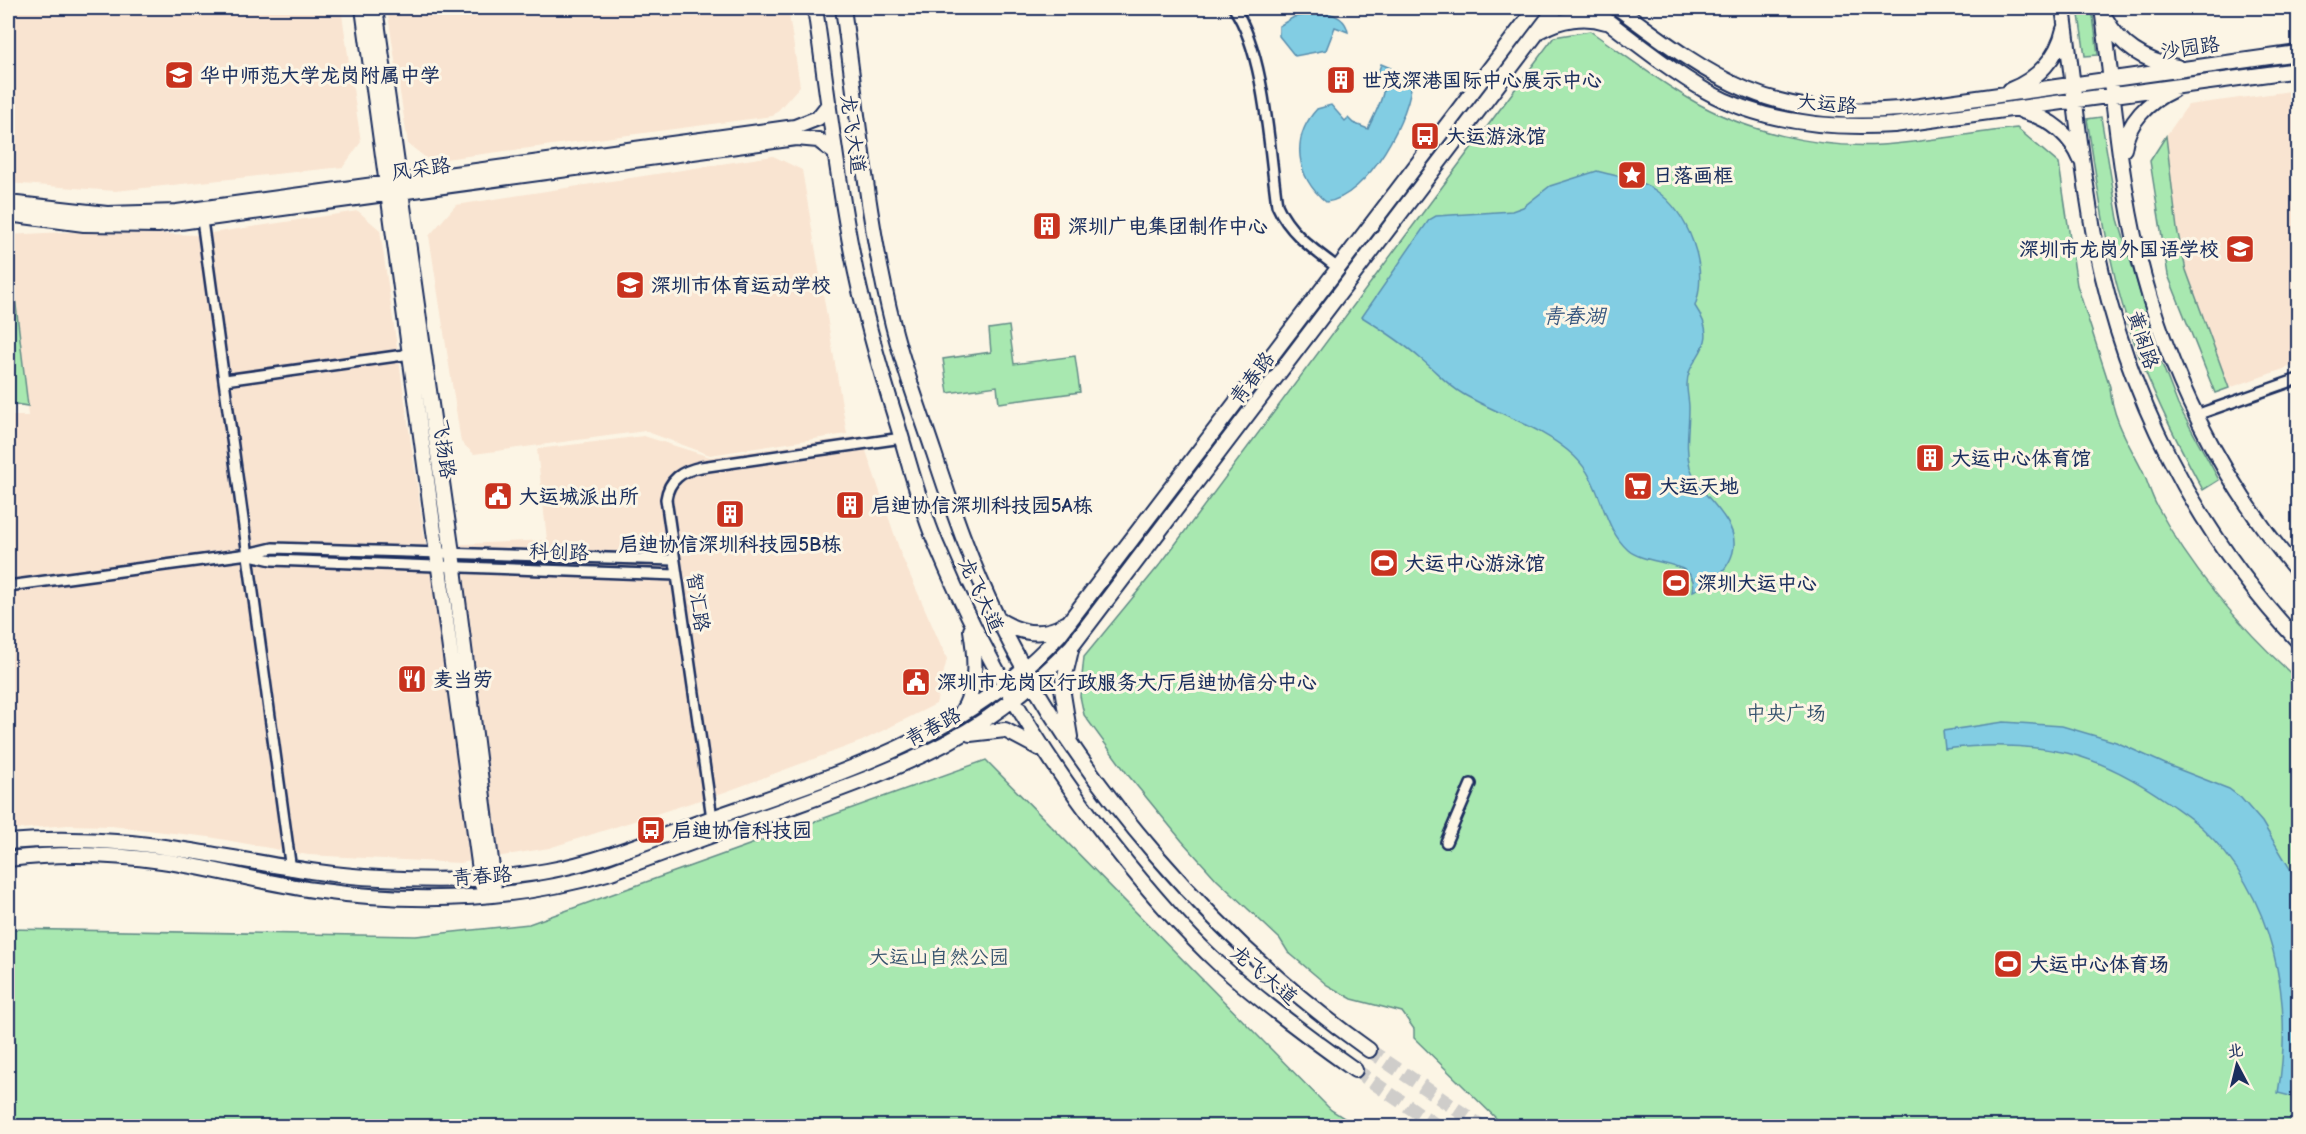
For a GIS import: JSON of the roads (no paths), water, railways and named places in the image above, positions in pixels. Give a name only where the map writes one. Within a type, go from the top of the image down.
[{"type":"street","name":"飞扬路","points":[[363,8],[395,186],[489,895]]},
{"type":"street","name":"飞扬路","points":[[375,8],[411,354],[446,560]]},
{"type":"street","name":"龙飞大道","points":[[815,8],[835,153],[860,292],[935,543],[1004,686],[1043,751],[1115,848],[1183,927],[1251,991],[1301,1032],[1355,1070]]},
{"type":"street","name":"龙飞大道","points":[[843,8],[874,224],[893,324],[964,543],[997,619],[1033,685],[1071,745],[1129,820],[1239,945],[1317,1013],[1370,1050]]},
{"type":"street","points":[[1234,8],[1251,47],[1258,74],[1277,205],[1284,221],[1300,238],[1338,268]]},
{"type":"street","points":[[1524,23],[1528,8]]},
{"type":"street","name":"青春路","points":[[8,842],[78,839],[117,842],[190,851],[291,870],[378,878],[487,878],[525,874],[577,864],[869,762],[957,719],[1025,668],[1072,619],[1536,8]]},
{"type":"street","name":"青春路","points":[[8,859],[69,855],[141,859],[315,890],[419,898],[489,895],[556,887],[611,872],[892,770],[962,735],[1013,702],[1072,646],[1556,8]]},
{"type":"street","name":"大运路","points":[[1590,8],[1708,92],[1730,102],[1782,119],[1837,127],[1866,127],[2090,99]]},
{"type":"street","name":"大运路","points":[[1618,8],[1703,69],[1727,82],[1777,101],[1806,108],[1867,112],[2081,84]]},
{"type":"street","name":"黄阁路","points":[[2063,8],[2081,84],[2076,101],[2096,244],[2106,288],[2139,390],[2160,440],[2182,482],[2233,563],[2259,598],[2298,641]]},
{"type":"street","points":[[2103,10],[2112,30],[2135,52],[2163,64],[2188,68]]},
{"type":"street","name":"黄阁路","points":[[2103,10],[2130,217],[2148,292],[2160,329],[2196,415],[2258,518],[2298,572]]},
{"type":"street","points":[[1538,32],[1558,23],[1581,18],[1613,25]]},
{"type":"street","points":[[1997,96],[2034,77],[2047,64],[2056,52],[2065,23]]},
{"type":"street","name":"沙园路","points":[[2081,84],[2298,52]]},
{"type":"street","name":"沙园路","points":[[2090,99],[2298,70]]},
{"type":"street","points":[[2123,160],[2129,132],[2146,107],[2170,91],[2185,86]]},
{"type":"street","name":"风采路","points":[[8,214],[107,226],[158,225],[202,220],[395,186],[795,127],[818,118],[829,104]]},
{"type":"street","points":[[2010,110],[2037,115],[2050,122],[2071,142],[2086,173]]},
{"type":"street","name":"风采路","points":[[8,203],[84,213],[159,214],[796,138],[818,140],[835,153]]},
{"type":"street","points":[[202,220],[291,870]]},
{"type":"street","points":[[225,380],[411,354]]},
{"type":"street","points":[[2196,415],[2298,379]]},
{"type":"street","name":"智汇路","points":[[712,818],[666,499],[671,483],[683,472],[701,467],[902,438]]},
{"type":"street","points":[[8,586],[248,554],[273,548],[446,560],[674,560]]},
{"type":"street","name":"科创路","points":[[446,560],[676,575]]},
{"type":"street","points":[[957,719],[967,705],[975,676],[969,616]]},
{"type":"street","points":[[997,619],[1012,628],[1032,633],[1051,630],[1072,619]]},
{"type":"street","points":[[1071,745],[1062,688],[1072,646]]},
{"type":"street","points":[[962,735],[1005,730],[1017,734],[1043,751]]},
{"type":"street","points":[[1446,842],[1472,784]]},
{"type":"water","points":[[1324,12],[1340,18],[1348,32],[1335,27],[1326,50],[1295,56],[1279,36],[1279,26],[1294,17]]},
{"type":"water","points":[[1381,64],[1412,77],[1404,112],[1385,152],[1372,170],[1357,186],[1342,197],[1326,202],[1308,181],[1303,169],[1300,145],[1303,132],[1308,120],[1317,109],[1331,105],[1345,121],[1348,118],[1353,123],[1368,129],[1383,92],[1384,85],[1378,73]]},
{"type":"water","name":"青春湖","points":[[1597,171],[1642,184],[1655,190],[1667,200],[1678,212],[1686,227],[1697,258],[1699,291],[1695,306],[1703,320],[1706,332],[1702,350],[1688,375],[1687,445],[1693,475],[1726,520],[1732,531],[1734,542],[1729,563],[1714,579],[1693,591],[1693,580],[1681,568],[1647,559],[1628,550],[1612,529],[1597,491],[1584,467],[1562,446],[1535,429],[1457,390],[1407,348],[1362,317],[1429,220],[1436,216],[1512,211],[1523,207],[1550,186]]},
{"type":"water","points":[[2004,722],[2062,726],[2116,742],[2229,789],[2241,798],[2262,822],[2298,882],[2298,1098],[2278,1093],[2283,1022],[2280,986],[2273,951],[2262,917],[2227,855],[2202,828],[2169,803],[2133,780],[2095,762],[2067,753],[2022,746],[1945,749],[1943,731]]},
{"type":"tunnel","points":[[1369,1050],[1481,1126]]},
{"type":"tunnel","points":[[1355,1070],[1437,1126]]},
{"type":"place","name":"华中师范大学龙岗附属中学","points":[[179,75]]},
{"type":"place","name":"世茂深港国际中心展示中心","points":[[1341,80]]},
{"type":"place","name":"大运游泳馆","points":[[1425,136]]},
{"type":"place","name":"日落画框","points":[[1632,175]]},
{"type":"place","name":"深圳广电集团制作中心","points":[[1047,226]]},
{"type":"place","name":"深圳市龙岗外国语学校","points":[[2240,249]]},
{"type":"place","name":"深圳市体育运动学校","points":[[630,285]]},
{"type":"place","name":"大运中心体育馆","points":[[1930,458]]},
{"type":"place","name":"大运天地","points":[[1638,486]]},
{"type":"place","name":"大运城派出所","points":[[498,496]]},
{"type":"place","name":"启迪协信深圳科技园5A栋","points":[[850,505]]},
{"type":"place","name":"启迪协信深圳科技园5B栋","points":[[730,514]]},
{"type":"place","name":"大运中心游泳馆","points":[[1384,563]]},
{"type":"place","name":"深圳大运中心","points":[[1676,583]]},
{"type":"place","name":"麦当劳","points":[[412,679]]},
{"type":"place","name":"深圳市龙岗区行政服务大厅启迪协信分中心","points":[[916,682]]},
{"type":"place","name":"启迪协信科技园","points":[[651,830]]},
{"type":"place","name":"大运中心体育场","points":[[2008,964]]},
{"type":"park label","name":"中央广场","points":[[1786,713]]},
{"type":"park label","name":"大运山自然公园","points":[[939,957]]}]
